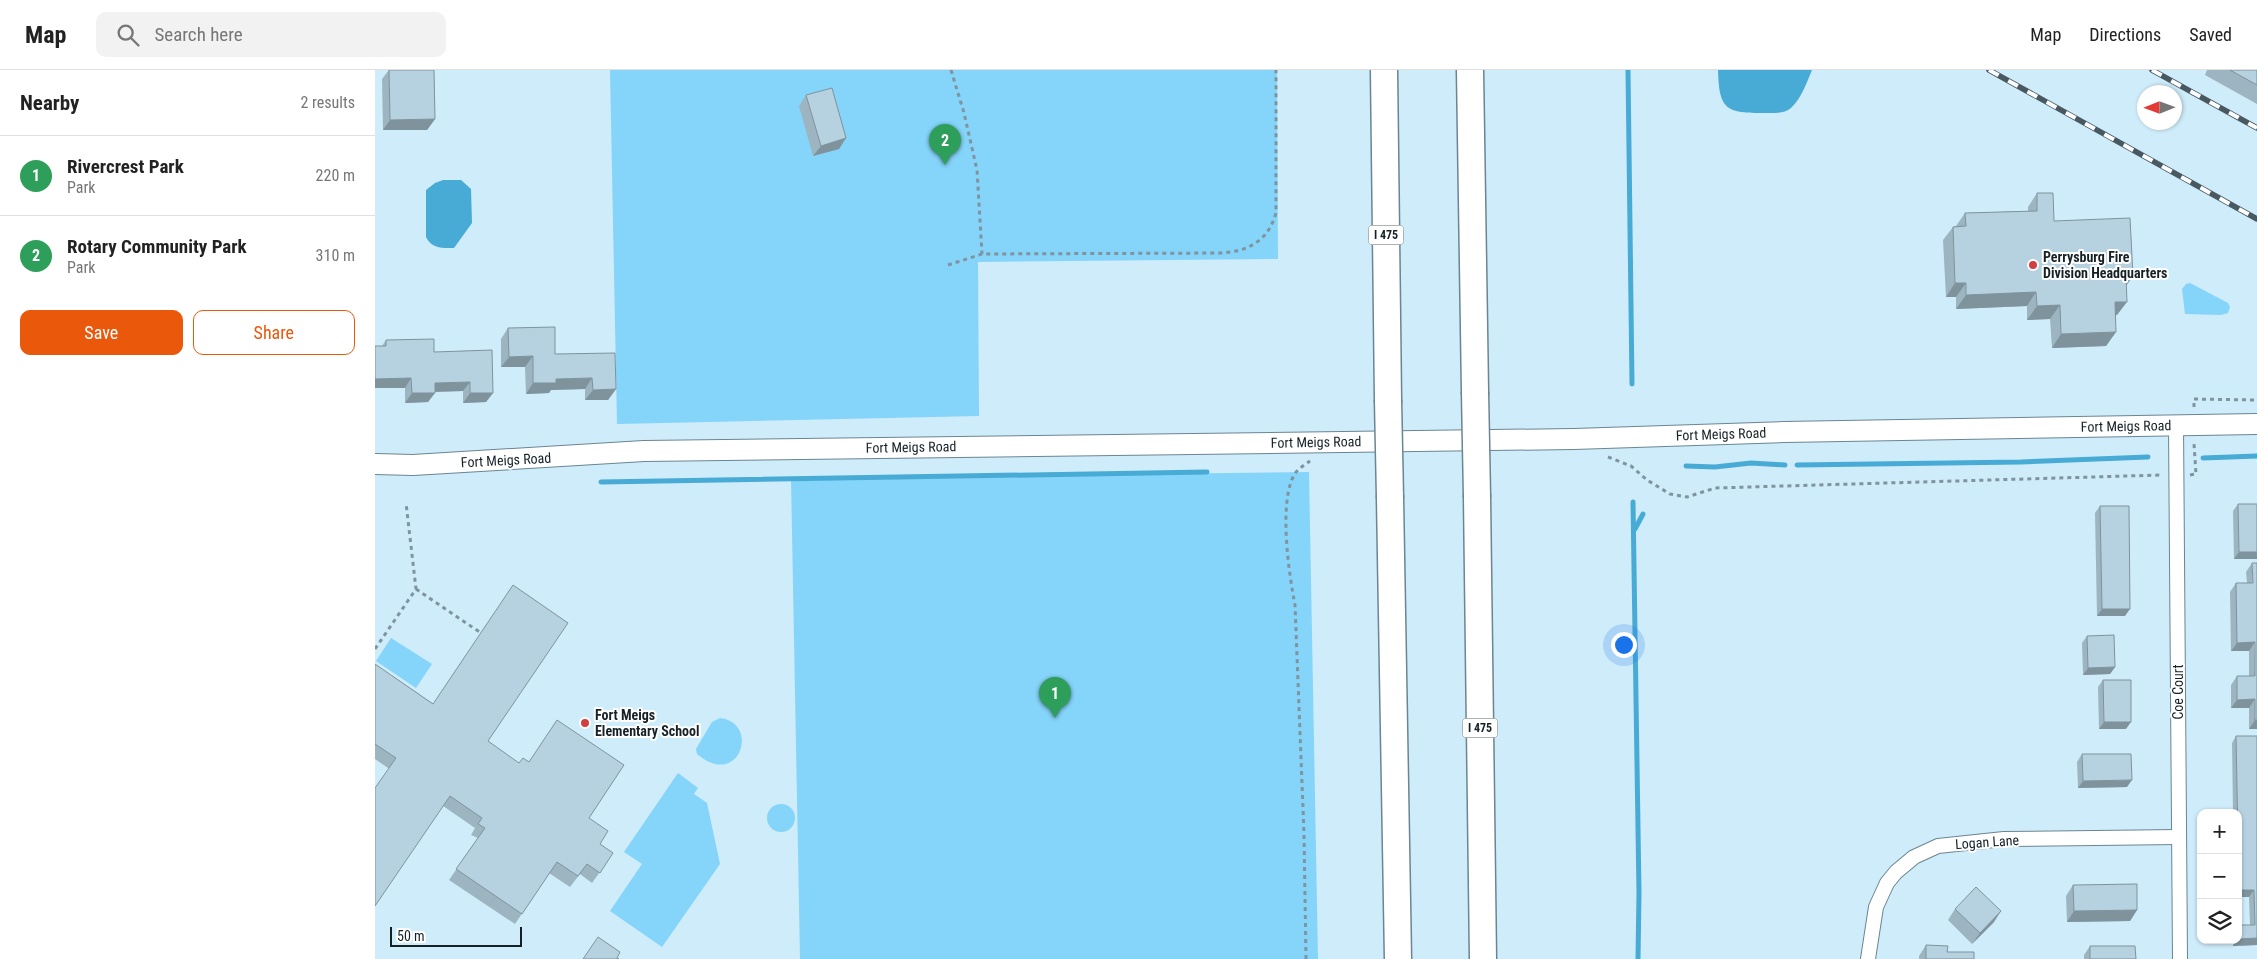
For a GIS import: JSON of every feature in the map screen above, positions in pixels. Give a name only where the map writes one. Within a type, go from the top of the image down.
[{"type":"highway","name":"I 475","points":[[1385,70],[1388,400],[1398,959]]},
{"type":"highway","name":"I 475","points":[[1470,70],[1483,959]]},
{"type":"street","name":"Fort Meigs Road","points":[[375,464],[413,465],[644,451],[1574,439],[1784,432],[2257,424]]},
{"type":"street","name":"Coe Court","points":[[2176,425],[2180,959]]},
{"type":"street","name":"Logan Lane","points":[[1868,959],[1876,907],[1887,883],[1895,872],[1908,862],[1938,846],[2004,840],[2179,837]]},
{"type":"path","points":[[951,70],[964,113],[977,170],[982,254]]},
{"type":"path","points":[[948,265],[982,254],[1221,253],[1234,252],[1255,245],[1264,238],[1273,224],[1276,213],[1276,70]]},
{"type":"path","points":[[2194,409],[2194,399],[2257,400]]},
{"type":"path","points":[[2194,448],[2196,474]]},
{"type":"path","points":[[1601,456],[1631,466],[1647,480],[1670,494],[1687,497],[1715,488],[2163,475]]},
{"type":"path","points":[[1305,959],[1304,834],[1295,605],[1289,578],[1287,502],[1293,476],[1300,467],[1316,460]]},
{"type":"path","points":[[375,649],[416,589],[406,503]]},
{"type":"path","points":[[416,589],[481,633]]},
{"type":"shaded area","points":[[610,70],[1277,70],[1278,259],[978,262],[979,416],[617,424]]},
{"type":"shaded area","points":[[1718,70],[1812,70],[1798,100],[1791,108],[1779,113],[1752,113],[1734,110],[1723,102],[1720,94]]},
{"type":"shaded area","points":[[443,180],[461,180],[471,189],[472,223],[454,248],[434,246],[426,237],[426,190]]},
{"type":"shaded area","points":[[2190,283],[2228,303],[2230,307],[2228,313],[2221,315],[2185,314],[2182,289],[2186,284]]},
{"type":"shaded area","points":[[1309,472],[1318,959],[800,959],[791,478]]},
{"type":"shaded area","points":[[391,638],[432,664],[416,688],[376,661]]},
{"type":"shaded area","points":[[720,718],[733,722],[740,731],[742,741],[740,751],[734,760],[724,764],[712,763],[697,754],[696,749],[712,722]]},
{"type":"shaded area","points":[[678,773],[698,788],[694,794],[707,803],[720,864],[662,947],[610,911],[642,864],[624,852]]},
{"type":"shaded area","points":[[781,804],[791,808],[795,818],[791,828],[781,832],[771,828],[767,818],[771,808]]},
{"type":"building","points":[[389,70],[434,70],[435,119],[390,120]]},
{"type":"building","points":[[2230,70],[2257,70],[2257,85]]},
{"type":"building","points":[[832,88],[846,138],[821,146],[806,95]]},
{"type":"building","name":"Perrysburg Fire Division Headquarters","points":[[2037,193],[2053,193],[2054,221],[2130,218],[2133,276],[2126,276],[2127,302],[2115,302],[2116,332],[2061,334],[2060,305],[2037,306],[2036,292],[1966,295],[1966,283],[1955,283],[1953,227],[1966,226],[1965,213],[2037,211]]},
{"type":"building","points":[[555,327],[555,354],[615,353],[616,389],[593,390],[592,378],[556,379],[556,383],[533,383],[533,356],[509,357],[508,328]]},
{"type":"building","points":[[434,339],[434,352],[492,350],[493,393],[470,393],[470,382],[435,383],[435,393],[412,393],[411,378],[375,379],[375,346],[386,346],[386,340]]},
{"type":"building","points":[[2238,504],[2257,504],[2257,552],[2239,552]]},
{"type":"building","points":[[2100,506],[2129,506],[2130,609],[2102,609]]},
{"type":"building","points":[[2252,563],[2257,563],[2257,720],[2255,720],[2255,699],[2237,700],[2237,676],[2255,676],[2255,642],[2237,643],[2236,583],[2253,583]]},
{"type":"building","name":"Fort Meigs Elementary School","points":[[513,585],[568,623],[488,741],[519,763],[523,758],[529,762],[557,720],[624,765],[589,818],[608,831],[600,844],[613,853],[600,873],[587,864],[578,876],[557,862],[522,914],[456,869],[485,828],[478,824],[482,818],[450,796],[375,906],[375,788],[396,758],[375,744],[375,664],[433,704]]},
{"type":"building","points":[[2114,635],[2115,667],[2088,668],[2087,636]]},
{"type":"building","points":[[2103,680],[2131,680],[2131,722],[2104,722]]},
{"type":"building","points":[[2236,736],[2257,736],[2257,938],[2242,939],[2242,925],[2255,925],[2254,890],[2242,890],[2242,809],[2237,809]]},
{"type":"building","points":[[2082,754],[2131,754],[2132,780],[2083,781]]},
{"type":"building","points":[[2137,884],[2137,910],[2074,911],[2073,885]]},
{"type":"building","points":[[1976,887],[2001,911],[1980,933],[1955,909]]},
{"type":"building","points":[[598,937],[620,952],[617,958],[619,959],[583,959]]},
{"type":"building","points":[[1926,945],[1948,946],[1947,952],[1974,952],[1974,959],[1926,959]]},
{"type":"building","points":[[2090,946],[2135,946],[2136,959],[2090,959]]},
{"type":"waterway","points":[[1628,70],[1632,384]]},
{"type":"waterway","points":[[2203,458],[2257,456]]},
{"type":"waterway","points":[[1797,465],[2021,462],[2148,457]]},
{"type":"waterway","points":[[1686,466],[1715,467],[1751,463],[1785,465]]},
{"type":"waterway","points":[[601,482],[1207,472]]},
{"type":"waterway","points":[[1633,502],[1639,893],[1638,959]]},
{"type":"waterway","points":[[1635,529],[1643,514]]},
{"type":"railway","points":[[1989,70],[2257,219]]},
{"type":"railway","points":[[2152,70],[2257,128]]},
{"type":"place","name":"Rotary Community Park","points":[[945,165]]},
{"type":"place","name":"Perrysburg Fire Division Headquarters","points":[[2033,265]]},
{"type":"place","name":"Rivercrest Park","points":[[1055,718]]},
{"type":"place","name":"Fort Meigs Elementary School","points":[[585,723]]}]
